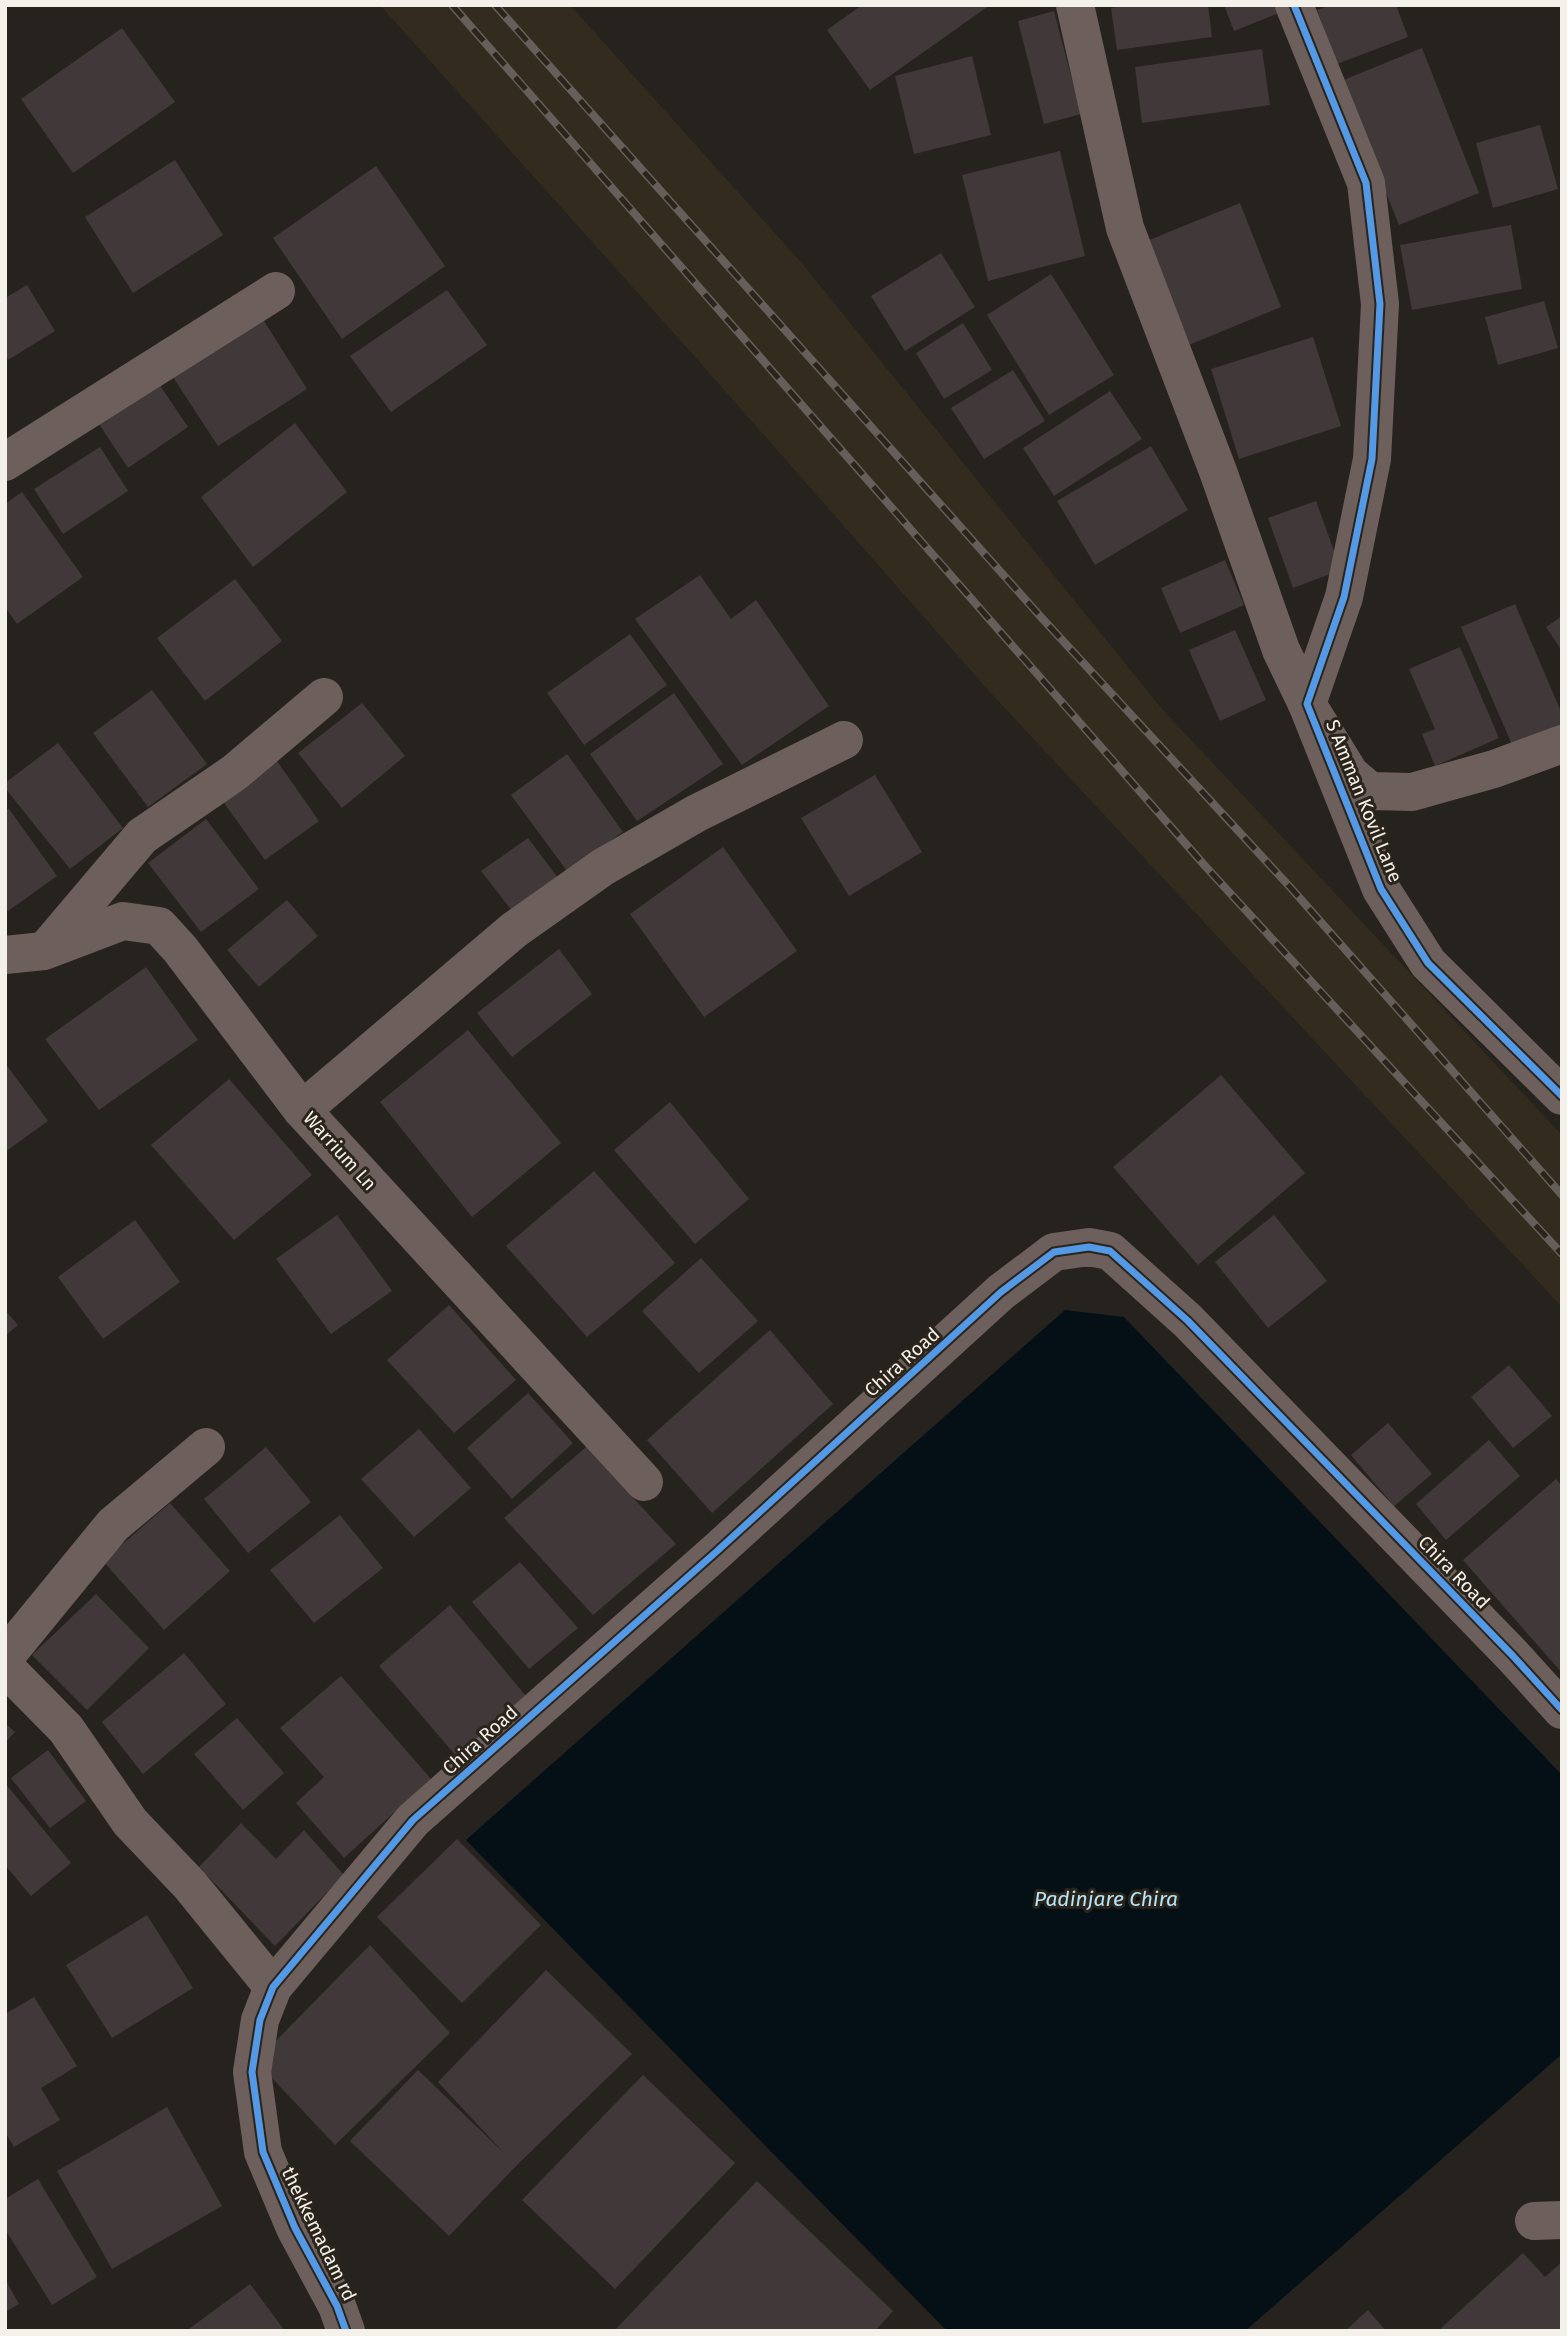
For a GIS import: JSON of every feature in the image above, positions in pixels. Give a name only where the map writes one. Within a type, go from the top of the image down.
[{"type":"street","points":[[1075,5],[1125,228],[1219,474],[1281,650],[1307,704],[1350,774],[1370,791],[1412,792],[1494,769],[1562,744]]},
{"type":"street","points":[[1294,5],[1366,183],[1380,304],[1372,459],[1344,597],[1307,704]]},
{"type":"street","points":[[5,462],[276,291]]},
{"type":"street","points":[[44,951],[142,836],[234,774],[324,697]]},
{"type":"street","name":"S Amman Kovil Lane","points":[[1307,704],[1381,889],[1428,963],[1562,1096]]},
{"type":"street","points":[[302,1110],[514,930],[603,867],[697,813],[844,740]]},
{"type":"street","name":"Warrium Ln","points":[[5,956],[44,951],[123,921],[159,926],[180,949],[302,1110],[644,1482]]},
{"type":"street","name":"Chira Road","points":[[273,1987],[413,1820],[716,1552],[1001,1292],[1054,1252],[1089,1247],[1110,1251],[1179,1312],[1513,1656],[1562,1710]]},
{"type":"street","points":[[5,1657],[113,1525],[206,1447]]},
{"type":"street","points":[[5,1667],[66,1729],[130,1822],[190,1885],[273,1987]]},
{"type":"street","name":"thekkemadam rd","points":[[273,1987],[260,2020],[252,2072],[263,2152],[295,2228],[337,2306],[346,2331]]},
{"type":"shaded area","points":[[380,5],[570,5],[800,261],[1162,709],[1562,1135],[1562,1307],[988,690]]},
{"type":"water","name":"Padinjare Chira","points":[[1065,1310],[1124,1317],[1562,1775],[1562,2054],[1245,2331],[947,2331],[466,1840]]},
{"type":"building","points":[[862,5],[990,5],[870,90],[827,30]]},
{"type":"building","points":[[1129,5],[1208,5],[1212,37],[1117,50],[1111,8]]},
{"type":"building","points":[[1224,5],[1279,5],[1281,12],[1234,31]]},
{"type":"building","points":[[1330,5],[1396,5],[1408,37],[1337,64],[1317,10]]},
{"type":"building","points":[[1054,11],[1081,114],[1044,124],[1018,21]]},
{"type":"building","points":[[122,28],[175,102],[73,173],[21,99]]},
{"type":"building","points":[[1422,48],[1479,193],[1399,225],[1341,81]]},
{"type":"building","points":[[1262,49],[1270,105],[1142,123],[1135,67]]},
{"type":"building","points":[[972,56],[991,135],[914,154],[895,76]]},
{"type":"building","points":[[1540,125],[1558,189],[1493,208],[1476,143]]},
{"type":"building","points":[[1060,151],[1085,256],[988,281],[962,175]]},
{"type":"building","points":[[175,160],[223,235],[133,293],[85,217]]},
{"type":"building","points":[[376,166],[445,266],[342,339],[273,238]]},
{"type":"building","points":[[1240,203],[1281,307],[1184,347],[1142,243]]},
{"type":"building","points":[[1511,225],[1522,289],[1412,310],[1400,245]]},
{"type":"building","points":[[941,253],[975,307],[905,351],[871,296]]},
{"type":"building","points":[[1051,274],[1114,375],[1049,415],[987,315]]},
{"type":"building","points":[[27,285],[55,331],[8,360],[5,355],[5,298]]},
{"type":"building","points":[[447,290],[487,345],[391,412],[350,356]]},
{"type":"building","points":[[1544,301],[1558,348],[1498,365],[1485,317]]},
{"type":"building","points":[[259,313],[307,389],[218,446],[169,371]]},
{"type":"building","points":[[963,323],[992,370],[944,399],[916,353]]},
{"type":"building","points":[[1313,337],[1341,426],[1239,459],[1211,369]]},
{"type":"building","points":[[1013,370],[1045,421],[984,459],[951,408]]},
{"type":"building","points":[[157,381],[188,427],[128,468],[97,421]]},
{"type":"building","points":[[1110,391],[1142,439],[1054,496],[1023,448]]},
{"type":"building","points":[[295,423],[347,492],[253,567],[201,497]]},
{"type":"building","points":[[1151,446],[1188,510],[1095,565],[1057,501]]},
{"type":"building","points":[[100,447],[128,491],[63,534],[34,489]]},
{"type":"building","points":[[22,492],[83,577],[17,624],[5,607],[5,504]]},
{"type":"building","points":[[1316,501],[1341,570],[1293,588],[1268,518]]},
{"type":"building","points":[[1225,560],[1244,605],[1180,633],[1161,588]]},
{"type":"building","points":[[700,575],[731,619],[756,600],[829,706],[742,765],[635,619]]},
{"type":"building","points":[[235,579],[282,641],[205,701],[157,638]]},
{"type":"building","points":[[1515,604],[1562,714],[1562,726],[1513,747],[1461,627]]},
{"type":"building","points":[[1562,616],[1562,651],[1546,627]]},
{"type":"building","points":[[1235,630],[1266,700],[1220,721],[1189,650]]},
{"type":"building","points":[[630,634],[667,685],[584,745],[547,693]]},
{"type":"building","points":[[1460,647],[1499,738],[1435,766],[1422,734],[1435,729],[1409,669]]},
{"type":"building","points":[[152,690],[207,764],[148,807],[93,733]]},
{"type":"building","points":[[674,693],[723,764],[637,821],[590,754]]},
{"type":"building","points":[[362,703],[405,756],[342,808],[298,753]]},
{"type":"building","points":[[58,743],[123,828],[70,869],[5,788],[5,783]]},
{"type":"building","points":[[567,754],[623,832],[567,871],[511,795]]},
{"type":"building","points":[[277,761],[319,821],[265,860],[222,800]]},
{"type":"building","points":[[875,775],[922,852],[849,896],[801,818]]},
{"type":"building","points":[[9,809],[57,876],[8,911],[5,908],[5,811]]},
{"type":"building","points":[[206,819],[259,889],[201,932],[148,863]]},
{"type":"building","points":[[528,838],[559,879],[513,912],[481,871]]},
{"type":"building","points":[[723,847],[797,951],[704,1017],[630,914]]},
{"type":"building","points":[[287,900],[318,936],[259,987],[227,950]]},
{"type":"building","points":[[559,949],[592,994],[512,1057],[477,1013]]},
{"type":"building","points":[[146,967],[198,1040],[99,1110],[45,1039]]},
{"type":"building","points":[[468,1030],[561,1143],[472,1217],[380,1102]]},
{"type":"building","points":[[5,1063],[48,1121],[5,1152]]},
{"type":"building","points":[[1221,1075],[1305,1173],[1198,1265],[1113,1167]]},
{"type":"building","points":[[229,1079],[312,1175],[234,1240],[151,1145]]},
{"type":"building","points":[[670,1102],[749,1199],[695,1244],[614,1150]]},
{"type":"building","points":[[594,1171],[675,1263],[587,1337],[506,1246]]},
{"type":"building","points":[[337,1215],[392,1291],[331,1334],[276,1259]]},
{"type":"building","points":[[1274,1215],[1327,1281],[1268,1328],[1215,1262]]},
{"type":"building","points":[[135,1220],[180,1282],[103,1339],[58,1277]]},
{"type":"building","points":[[701,1258],[758,1321],[699,1373],[642,1311]]},
{"type":"building","points":[[449,1305],[516,1380],[454,1433],[387,1360]]},
{"type":"building","points":[[5,1310],[18,1325],[5,1336]]},
{"type":"building","points":[[770,1330],[833,1404],[712,1513],[647,1440]]},
{"type":"building","points":[[1509,1365],[1552,1416],[1513,1448],[1471,1397]]},
{"type":"building","points":[[528,1393],[573,1443],[512,1499],[467,1448]]},
{"type":"building","points":[[1388,1423],[1432,1474],[1394,1506],[1351,1455]]},
{"type":"building","points":[[419,1429],[471,1488],[414,1537],[361,1479]]},
{"type":"building","points":[[1489,1440],[1520,1476],[1446,1540],[1416,1504]]},
{"type":"building","points":[[266,1447],[311,1502],[248,1553],[204,1499]]},
{"type":"building","points":[[586,1447],[676,1544],[593,1615],[504,1518]]},
{"type":"building","points":[[1556,1479],[1562,1486],[1562,1673],[1463,1560]]},
{"type":"building","points":[[170,1503],[230,1571],[164,1630],[103,1561]]},
{"type":"building","points":[[340,1515],[383,1568],[314,1623],[270,1570]]},
{"type":"building","points":[[520,1562],[578,1628],[529,1669],[472,1602]]},
{"type":"building","points":[[96,1594],[149,1648],[87,1710],[32,1655]]},
{"type":"building","points":[[450,1605],[526,1696],[457,1757],[379,1666]]},
{"type":"building","points":[[184,1653],[226,1704],[143,1774],[102,1722]]},
{"type":"building","points":[[341,1676],[431,1779],[344,1858],[296,1803],[324,1777],[280,1728]]},
{"type":"building","points":[[237,1718],[284,1773],[243,1810],[194,1754]]},
{"type":"building","points":[[5,1723],[15,1732],[5,1743]]},
{"type":"building","points":[[48,1750],[86,1801],[50,1828],[11,1778]]},
{"type":"building","points":[[5,1783],[71,1863],[31,1896],[5,1865]]},
{"type":"building","points":[[241,1823],[276,1859],[304,1830],[344,1875],[275,1946],[199,1867]]},
{"type":"building","points":[[457,1839],[541,1925],[462,2003],[377,1917]]},
{"type":"building","points":[[147,1915],[193,1988],[112,2038],[66,1965]]},
{"type":"building","points":[[370,1945],[450,2033],[335,2145],[256,2061]]},
{"type":"building","points":[[546,1970],[632,2054],[517,2165],[449,2236],[350,2141],[418,2070],[505,2154],[438,2082]]},
{"type":"building","points":[[34,1997],[77,2066],[41,2088],[60,2120],[14,2147],[5,2132],[5,2014]]},
{"type":"building","points":[[643,2075],[735,2163],[615,2289],[522,2200]]},
{"type":"building","points":[[167,2107],[222,2206],[112,2269],[57,2171]]},
{"type":"building","points":[[38,2179],[97,2277],[52,2305],[5,2229],[5,2199]]},
{"type":"building","points":[[757,2181],[893,2311],[875,2331],[614,2331]]},
{"type":"building","points":[[1523,2253],[1545,2277],[1562,2262],[1562,2331],[1438,2331]]},
{"type":"building","points":[[5,2279],[19,2304],[5,2312]]},
{"type":"building","points":[[250,2284],[285,2331],[186,2331]]},
{"type":"building","points":[[1368,2310],[1386,2331],[1345,2331]]},
{"type":"railway","points":[[452,5],[1206,867],[1562,1254]]},
{"type":"railway","points":[[495,5],[1040,616],[1290,887],[1562,1195]]},
{"type":"cycle path","points":[[1294,5],[1366,183],[1380,304],[1372,459],[1344,597],[1307,704],[1381,889],[1428,963],[1562,1096]]},
{"type":"cycle path","points":[[346,2331],[337,2306],[295,2228],[263,2152],[252,2072],[260,2020],[273,1987],[413,1820],[716,1552],[1001,1292],[1054,1252],[1089,1247],[1110,1251],[1188,1321],[1513,1656],[1562,1710]]}]
